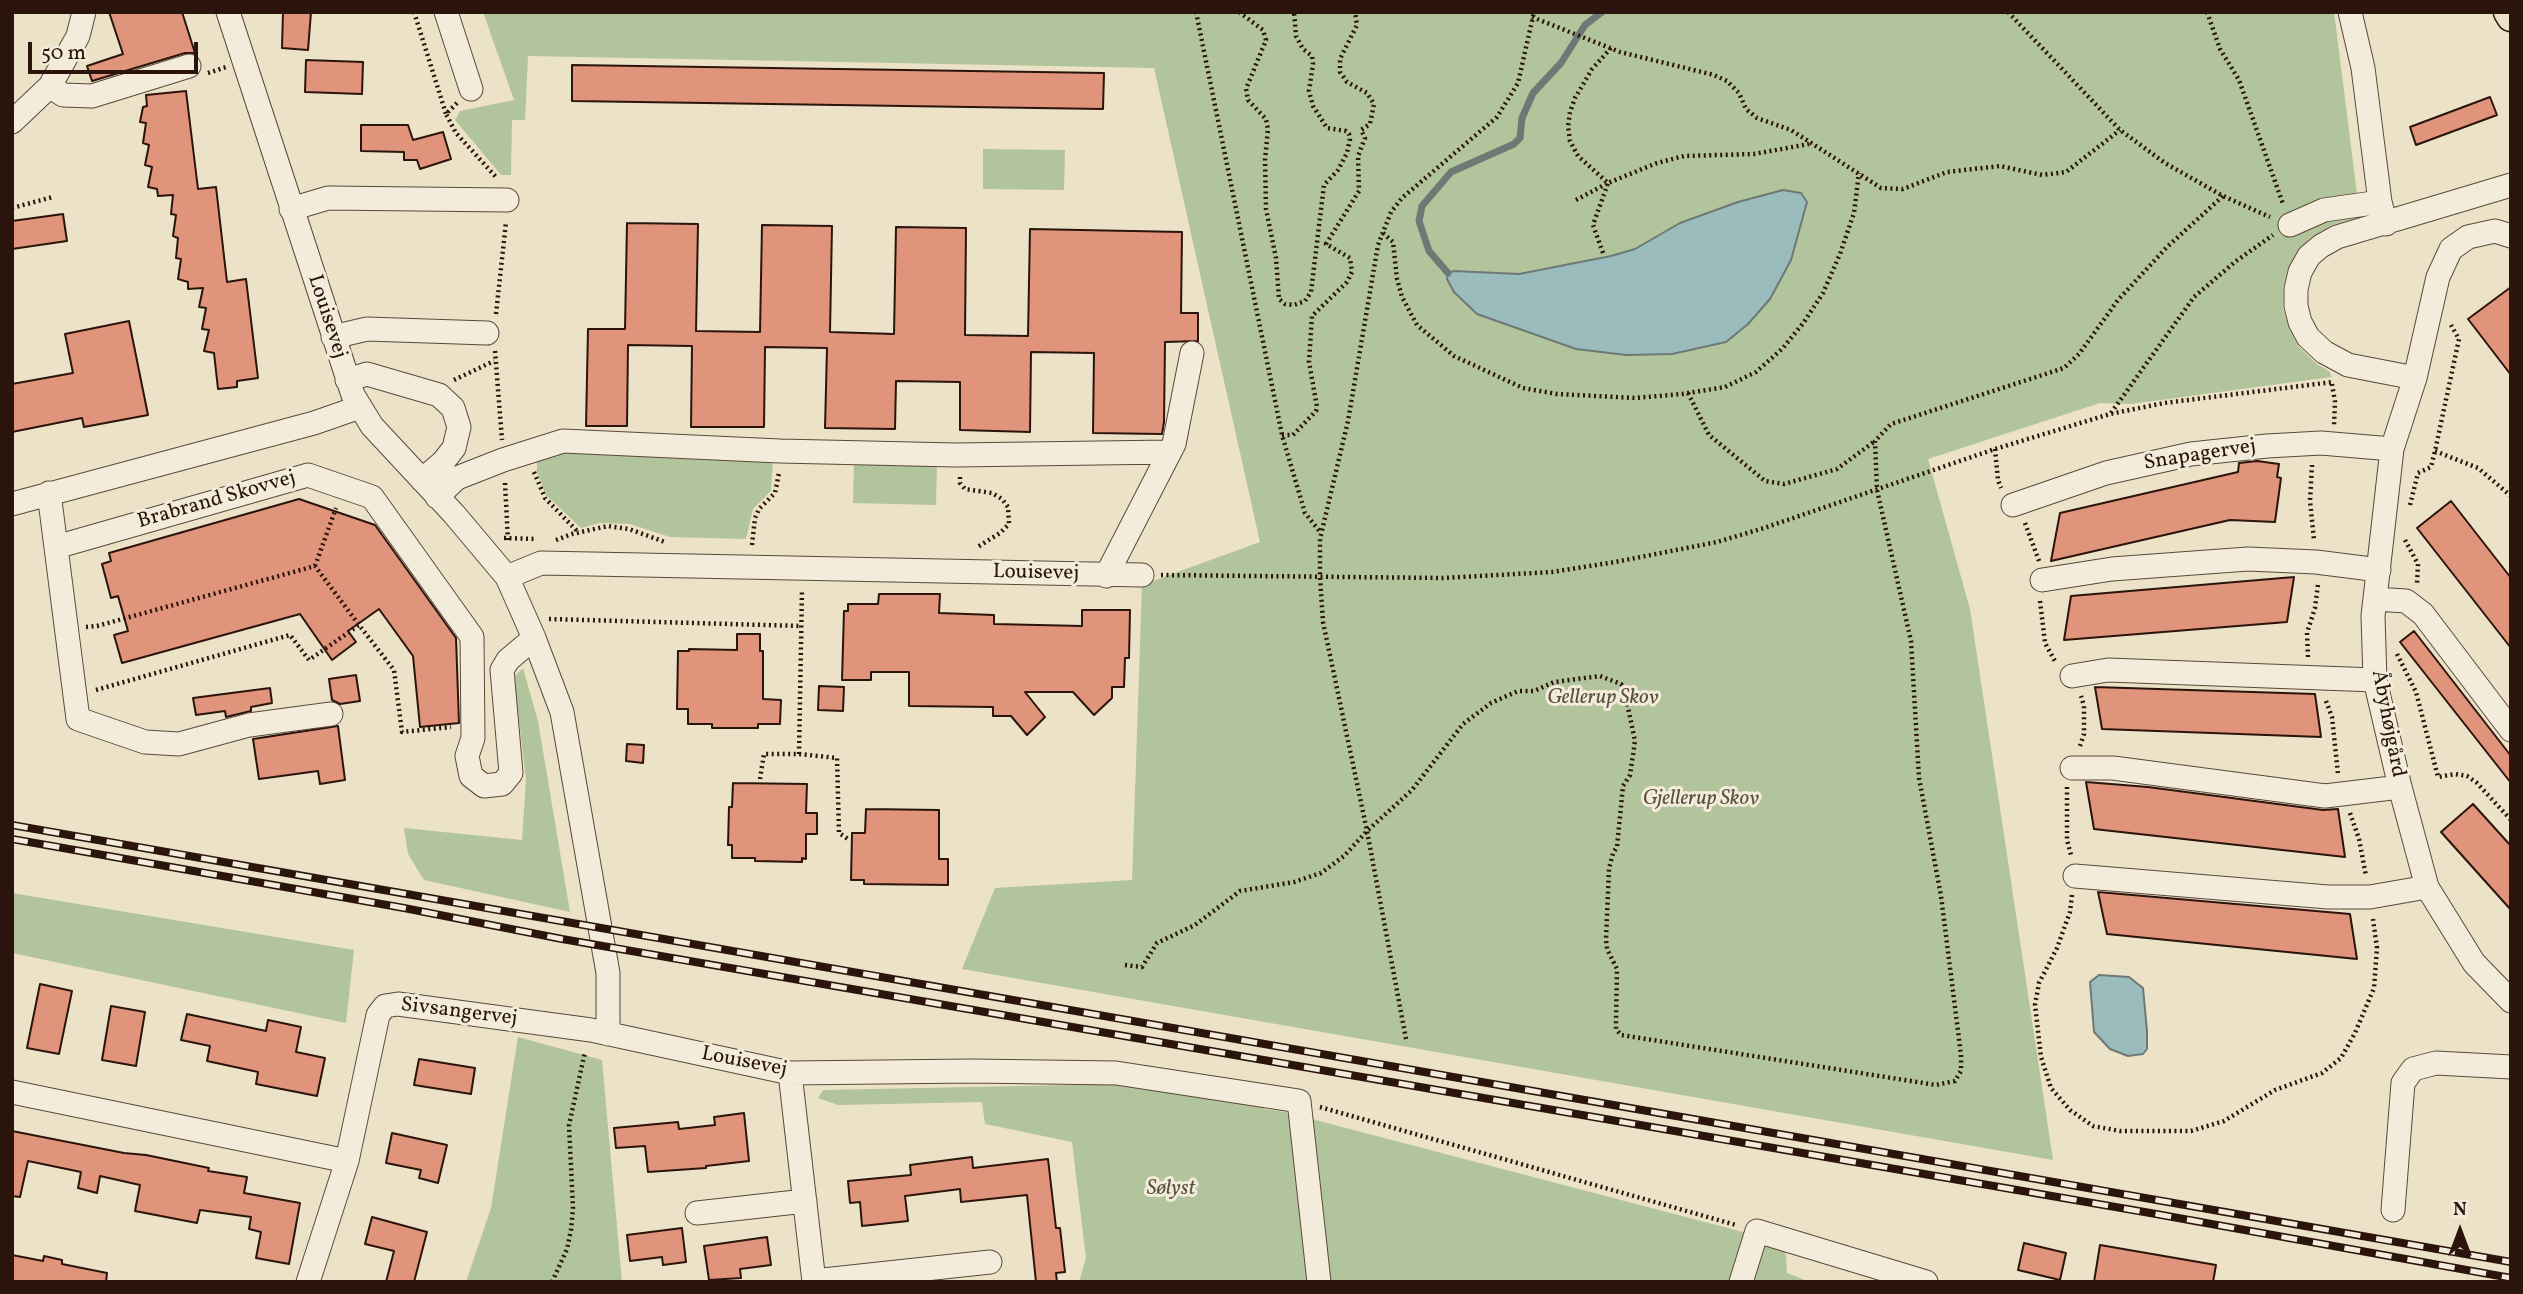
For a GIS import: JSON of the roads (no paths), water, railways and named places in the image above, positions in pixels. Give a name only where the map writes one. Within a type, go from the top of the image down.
[{"type":"main road","points":[[2508,12],[2511,17]]},
{"type":"street","points":[[12,122],[50,86],[78,36],[84,12]]},
{"type":"street","name":"Louisevej","points":[[228,12],[347,380],[372,426],[507,577],[562,712],[608,973],[599,1032],[790,1073],[1116,1073],[1299,1101],[1319,1282]]},
{"type":"street","points":[[446,12],[471,89]]},
{"type":"street","points":[[2350,12],[2363,68],[2383,213]]},
{"type":"street","points":[[50,86],[63,95],[92,96],[189,66]]},
{"type":"street","points":[[2415,379],[2348,365],[2324,352],[2308,337],[2300,322],[2296,289],[2300,272],[2309,256],[2320,246],[2383,213],[2511,185]]},
{"type":"street","points":[[291,209],[328,198],[507,200]]},
{"type":"street","points":[[2290,225],[2324,210],[2383,213]]},
{"type":"street","name":"Åbyhøjgård","points":[[2511,236],[2494,231],[2468,237],[2451,249],[2438,277],[2415,379],[2392,449],[2372,616],[2375,680],[2427,887],[2474,963],[2511,1001]]},
{"type":"street","points":[[333,337],[367,329],[493,331]]},
{"type":"street","points":[[1106,576],[1174,444],[1192,353]]},
{"type":"street","points":[[347,380],[367,374],[428,392],[448,401],[458,417],[459,427],[454,448],[430,489]]},
{"type":"street","points":[[12,504],[314,423],[360,407]]},
{"type":"street","points":[[430,489],[503,460],[563,441],[780,451],[957,455],[1170,452]]},
{"type":"street","name":"Snapagervej","points":[[2013,505],[2106,473],[2191,454],[2320,443],[2392,449]]},
{"type":"street","name":"Brabrand Skovvej","points":[[56,547],[308,475],[372,497],[472,637],[473,738],[467,756],[471,776],[484,786],[502,784],[511,773],[502,670],[531,632]]},
{"type":"street","points":[[49,494],[78,719],[145,742],[179,744],[249,725],[331,714]]},
{"type":"street","points":[[2042,580],[2112,569],[2248,559],[2316,562],[2379,570]]},
{"type":"street","name":"Louisevej","points":[[507,577],[541,563],[1142,575]]},
{"type":"street","points":[[2375,599],[2406,601],[2423,614],[2511,730]]},
{"type":"street","points":[[2072,676],[2108,670],[2375,680]]},
{"type":"street","points":[[2072,768],[2113,768],[2297,794],[2343,794],[2400,787]]},
{"type":"street","points":[[2075,876],[2328,897],[2370,897],[2427,887]]},
{"type":"street","name":"Sivsangervej","points":[[307,1282],[347,1161],[375,1026],[378,1015],[385,1006],[413,1004],[599,1032]]},
{"type":"street","points":[[2393,1210],[2403,1083],[2413,1069],[2436,1063],[2511,1067]]},
{"type":"street","points":[[790,1073],[814,1282],[990,1262]]},
{"type":"street","points":[[12,1092],[347,1161]]},
{"type":"street","points":[[697,1213],[805,1201]]},
{"type":"street","points":[[1741,1282],[1757,1231],[1926,1282]]},
{"type":"water","points":[[1783,190],[1801,193],[1807,202],[1791,260],[1770,299],[1748,324],[1726,342],[1672,354],[1626,355],[1576,349],[1477,314],[1454,292],[1447,279],[1448,273],[1454,271],[1519,274],[1611,256],[1635,249],[1680,223],[1738,202]]},
{"type":"water","points":[[2099,975],[2129,977],[2143,988],[2147,1049],[2143,1054],[2128,1056],[2110,1049],[2094,1032],[2090,982]]},
{"type":"waterway","points":[[1448,273],[1429,251],[1419,221],[1422,206],[1451,172],[1514,144],[1520,138],[1522,118],[1533,93],[1561,63],[1585,25],[1602,12]]},
{"type":"railway","points":[[12,825],[2511,1262]]},
{"type":"railway","points":[[12,839],[404,908],[562,939],[2156,1214],[2511,1278]]},
{"type":"park label","name":"Gellerup Skov","points":[[1603,699]]},
{"type":"park label","name":"Gjellerup Skov","points":[[1701,800]]},
{"type":"park label","name":"Sølyst","points":[[1171,1190]]}]
